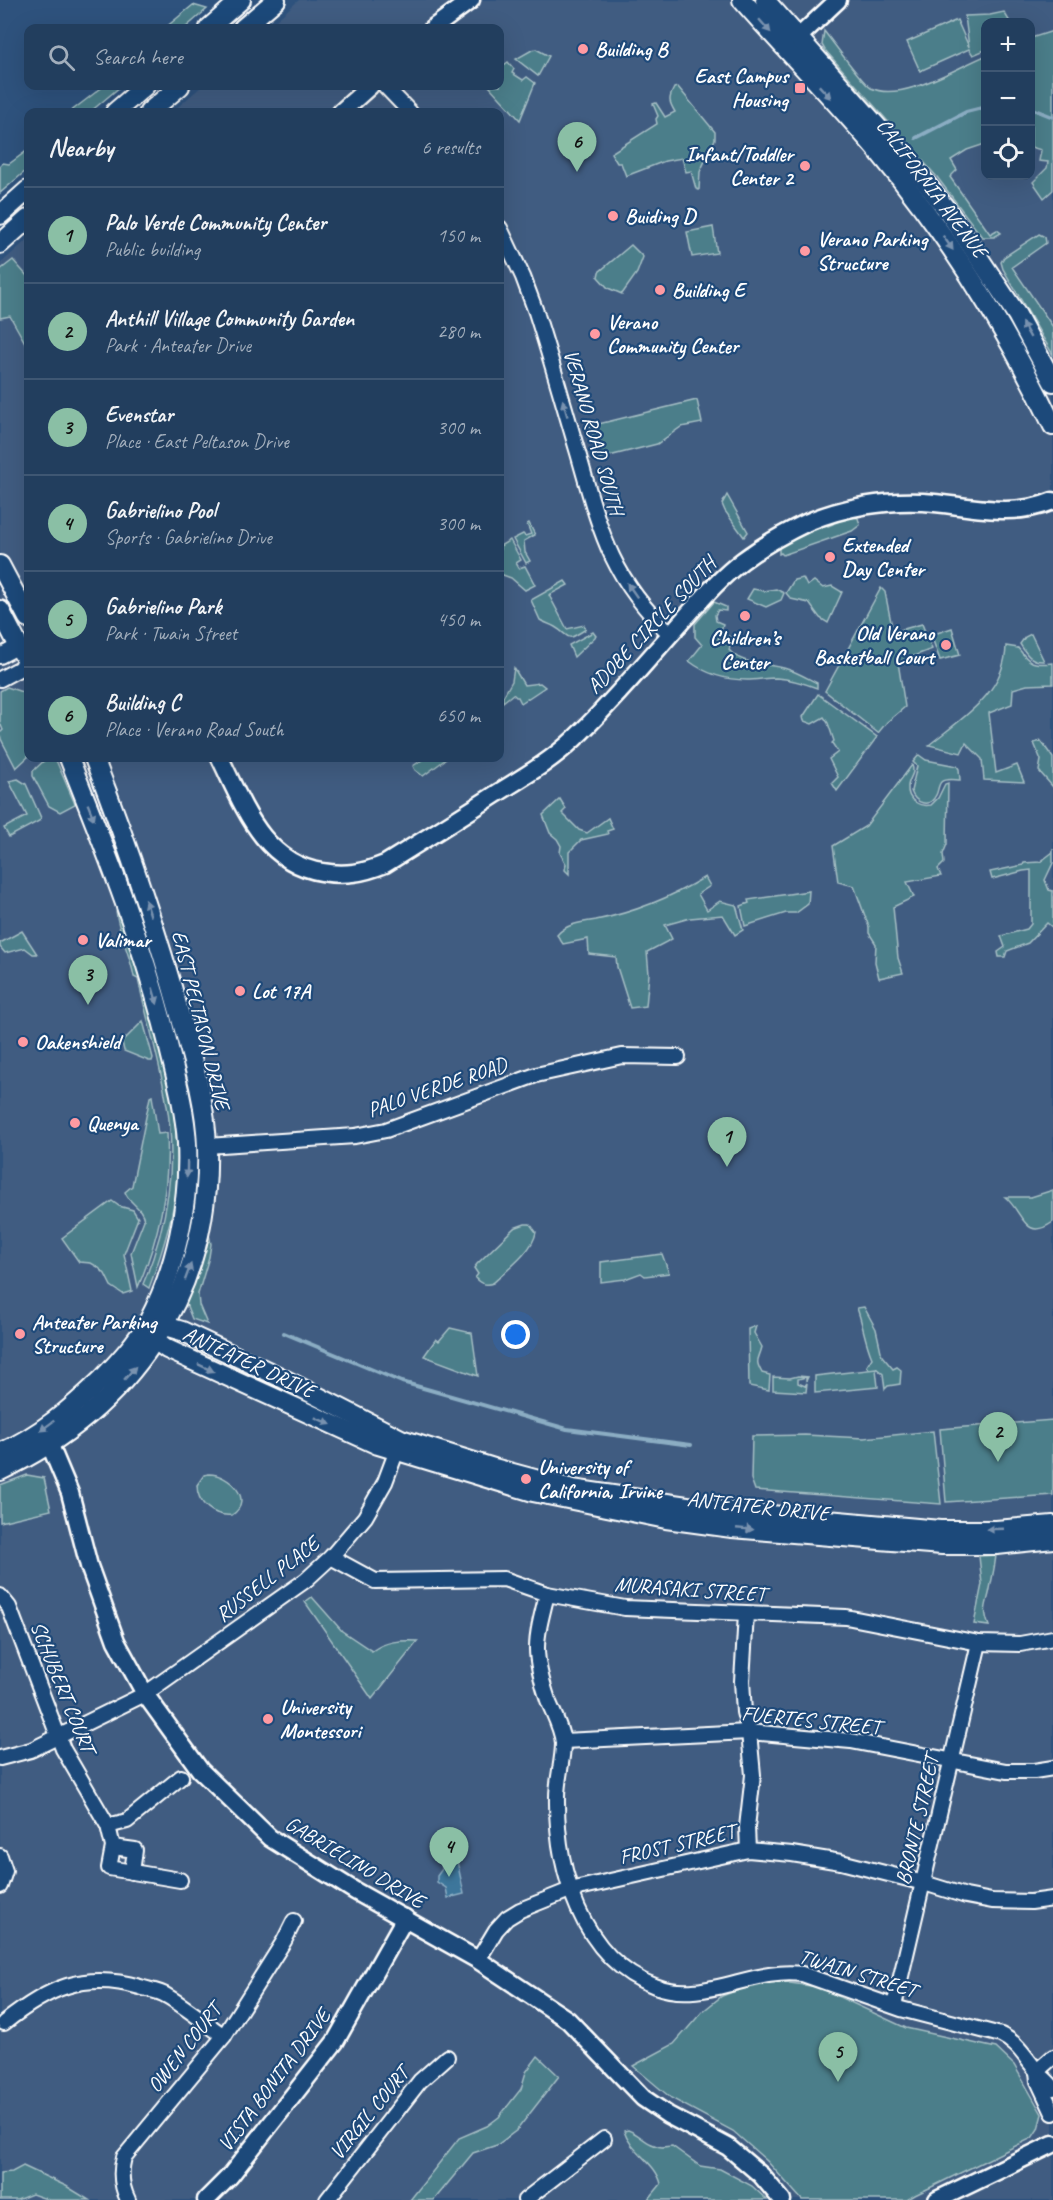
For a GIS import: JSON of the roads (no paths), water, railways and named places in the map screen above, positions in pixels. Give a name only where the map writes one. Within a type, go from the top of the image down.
[{"type":"main road","points":[[214,24],[241,0]]},
{"type":"main road","points":[[245,24],[255,7],[276,0]]},
{"type":"main road","name":"CALIFORNIA AVENUE","points":[[742,0],[791,43],[913,167],[947,210],[1017,315],[1053,382]]},
{"type":"main road","name":"CALIFORNIA AVENUE","points":[[765,0],[791,43],[950,245],[1006,334],[1053,426]]},
{"type":"main road","points":[[120,108],[140,90]]},
{"type":"main road","points":[[154,108],[175,90]]},
{"type":"main road","points":[[0,215],[24,194]]},
{"type":"main road","points":[[0,244],[24,223]]},
{"type":"main road","points":[[0,565],[24,610]]},
{"type":"main road","points":[[0,610],[24,644]]},
{"type":"main road","name":"EAST PELTASON DRIVE","points":[[0,1453],[41,1431],[156,1330],[157,1302],[181,1228],[186,1197],[187,1141],[176,1078],[154,990],[118,880],[71,762]]},
{"type":"main road","name":"EAST PELTASON DRIVE","points":[[0,1471],[20,1462],[49,1443],[101,1404],[143,1358],[190,1265],[204,1209],[207,1146],[202,1104],[194,1066],[172,984],[139,881],[95,762]]},
{"type":"main road","name":"ANTEATER DRIVE","points":[[156,1330],[167,1349],[378,1445],[400,1444],[572,1489],[714,1510],[940,1530],[996,1530],[1053,1525]]},
{"type":"main road","name":"ANTEATER DRIVE","points":[[400,1444],[503,1484],[592,1505],[666,1519],[942,1545],[997,1545],[1053,1539]]},
{"type":"main road","points":[[592,1505],[613,1503],[725,1516],[739,1511]]},
{"type":"street","points":[[438,24],[471,0]]},
{"type":"street","points":[[791,43],[838,0]]},
{"type":"street","points":[[345,108],[366,90]]},
{"type":"street","points":[[389,90],[406,108]]},
{"type":"street","name":"VERANO ROAD SOUTH","points":[[504,236],[533,303],[605,542],[624,580],[639,601],[670,634]]},
{"type":"street","name":"ADOBE CIRCLE SOUTH","points":[[222,762],[255,826],[269,844],[290,861],[312,871],[341,875],[366,872],[385,864],[502,791],[556,754],[605,709],[704,596],[741,562],[765,545],[810,522],[838,512],[876,504],[922,502],[1005,511],[1023,510],[1053,501]]},
{"type":"street","points":[[0,656],[24,644]]},
{"type":"street","points":[[0,679],[24,666]]},
{"type":"street","name":"PALO VERDE ROAD","points":[[207,1146],[355,1136],[386,1130],[536,1076],[622,1056],[678,1057]]},
{"type":"street","name":"GABRIELINO DRIVE","points":[[49,1443],[70,1492],[100,1602],[116,1641],[145,1694],[200,1770],[270,1838],[355,1891],[478,1960],[568,2020],[650,2103],[668,2115],[717,2139],[739,2155],[761,2175],[782,2200]]},
{"type":"street","name":"RUSSELL PLACE","points":[[0,1758],[31,1750],[145,1694],[306,1580],[331,1557],[365,1517],[385,1482],[400,1444]]},
{"type":"street","name":"MURASAKI STREET","points":[[331,1557],[375,1581],[504,1579],[547,1594],[625,1608],[846,1617],[979,1643],[1020,1644],[1053,1638]]},
{"type":"street","name":"TWAIN STREET","points":[[547,1594],[536,1640],[536,1657],[539,1673],[563,1741],[557,1796],[559,1833],[566,1876],[584,1921],[609,1954],[630,1974],[655,1986],[680,1992],[699,1991],[789,1972],[808,1976],[894,2006],[1001,2035],[1011,2040],[1019,2048],[1053,2088]]},
{"type":"street","name":"SCHUBERT COURT","points":[[0,1596],[9,1607],[58,1738],[108,1826],[113,1847],[109,1868],[180,1880]]},
{"type":"street","points":[[746,1614],[742,1681],[753,1774],[747,1827],[748,1850]]},
{"type":"street","name":"BRONTE STREET","points":[[894,2006],[979,1643]]},
{"type":"street","name":"FUERTES STREET","points":[[563,1741],[749,1732],[851,1741],[1019,1772],[1053,1768]]},
{"type":"street","points":[[108,1826],[127,1821],[181,1778]]},
{"type":"street","points":[[113,1847],[135,1850],[132,1872]]},
{"type":"street","name":"FROST STREET","points":[[478,1960],[496,1930],[507,1918],[520,1910],[570,1890],[748,1850],[841,1862],[966,1896],[1021,1902],[1053,1899]]},
{"type":"street","points":[[0,1856],[5,1871],[0,1886]]},
{"type":"street","name":"VISTA BONITA DRIVE","points":[[206,2200],[230,2176],[335,2042],[405,1918]]},
{"type":"street","name":"OWEN COURT","points":[[128,2200],[123,2189],[121,2168],[124,2157],[224,2036],[284,1941],[294,1921]]},
{"type":"street","points":[[4,2024],[30,2003],[50,1992],[75,1983],[118,1981],[164,1994],[224,2036]]},
{"type":"street","name":"VIRGIL COURT","points":[[327,2200],[420,2080],[447,2056]]},
{"type":"street","points":[[1037,2071],[1053,2057]]},
{"type":"street","name":"TWAIN STREET","points":[[1037,2071],[1038,2081],[1053,2113]]},
{"type":"street","points":[[525,2200],[604,2139]]},
{"type":"street","points":[[937,2200],[1053,2144]]},
{"type":"waterway","points":[[916,138],[966,112],[981,108]]},
{"type":"waterway","points":[[1035,110],[1053,117]]},
{"type":"waterway","points":[[284,1333],[402,1382],[567,1429],[691,1445]]},
{"type":"place","name":"Building B","points":[[583,49]]},
{"type":"place","name":"East Campus Housing","points":[[800,88]]},
{"type":"place","name":"Infant/Toddler Center 2","points":[[805,166]]},
{"type":"place","name":"Building C","points":[[577,172]]},
{"type":"place","name":"Buiding D","points":[[613,216]]},
{"type":"place","name":"Verano Parking Structure","points":[[805,251]]},
{"type":"place","name":"Building E","points":[[660,290]]},
{"type":"place","name":"Verano Community Center","points":[[595,334]]},
{"type":"place","name":"Extended Day Center","points":[[830,557]]},
{"type":"place","name":"Children’s Center","points":[[745,616]]},
{"type":"place","name":"Old Verano Basketball Court","points":[[946,645]]},
{"type":"place","name":"Valimar","points":[[83,940]]},
{"type":"place","name":"Lot 17A","points":[[240,991]]},
{"type":"place","name":"Evenstar","points":[[88,1005]]},
{"type":"place","name":"Oakenshield","points":[[23,1042]]},
{"type":"place","name":"Quenya","points":[[75,1123]]},
{"type":"place","name":"Palo Verde Community Center","points":[[727,1167]]},
{"type":"place","name":"Anteater Parking Structure","points":[[20,1334]]},
{"type":"place","name":"Anthill Village Community Garden","points":[[998,1462]]},
{"type":"place","name":"University of California, Irvine","points":[[526,1479]]},
{"type":"place","name":"University Montessori","points":[[268,1719]]},
{"type":"place","name":"Gabrielino Pool","points":[[449,1877]]},
{"type":"place","name":"Gabrielino Park","points":[[838,2082]]}]
